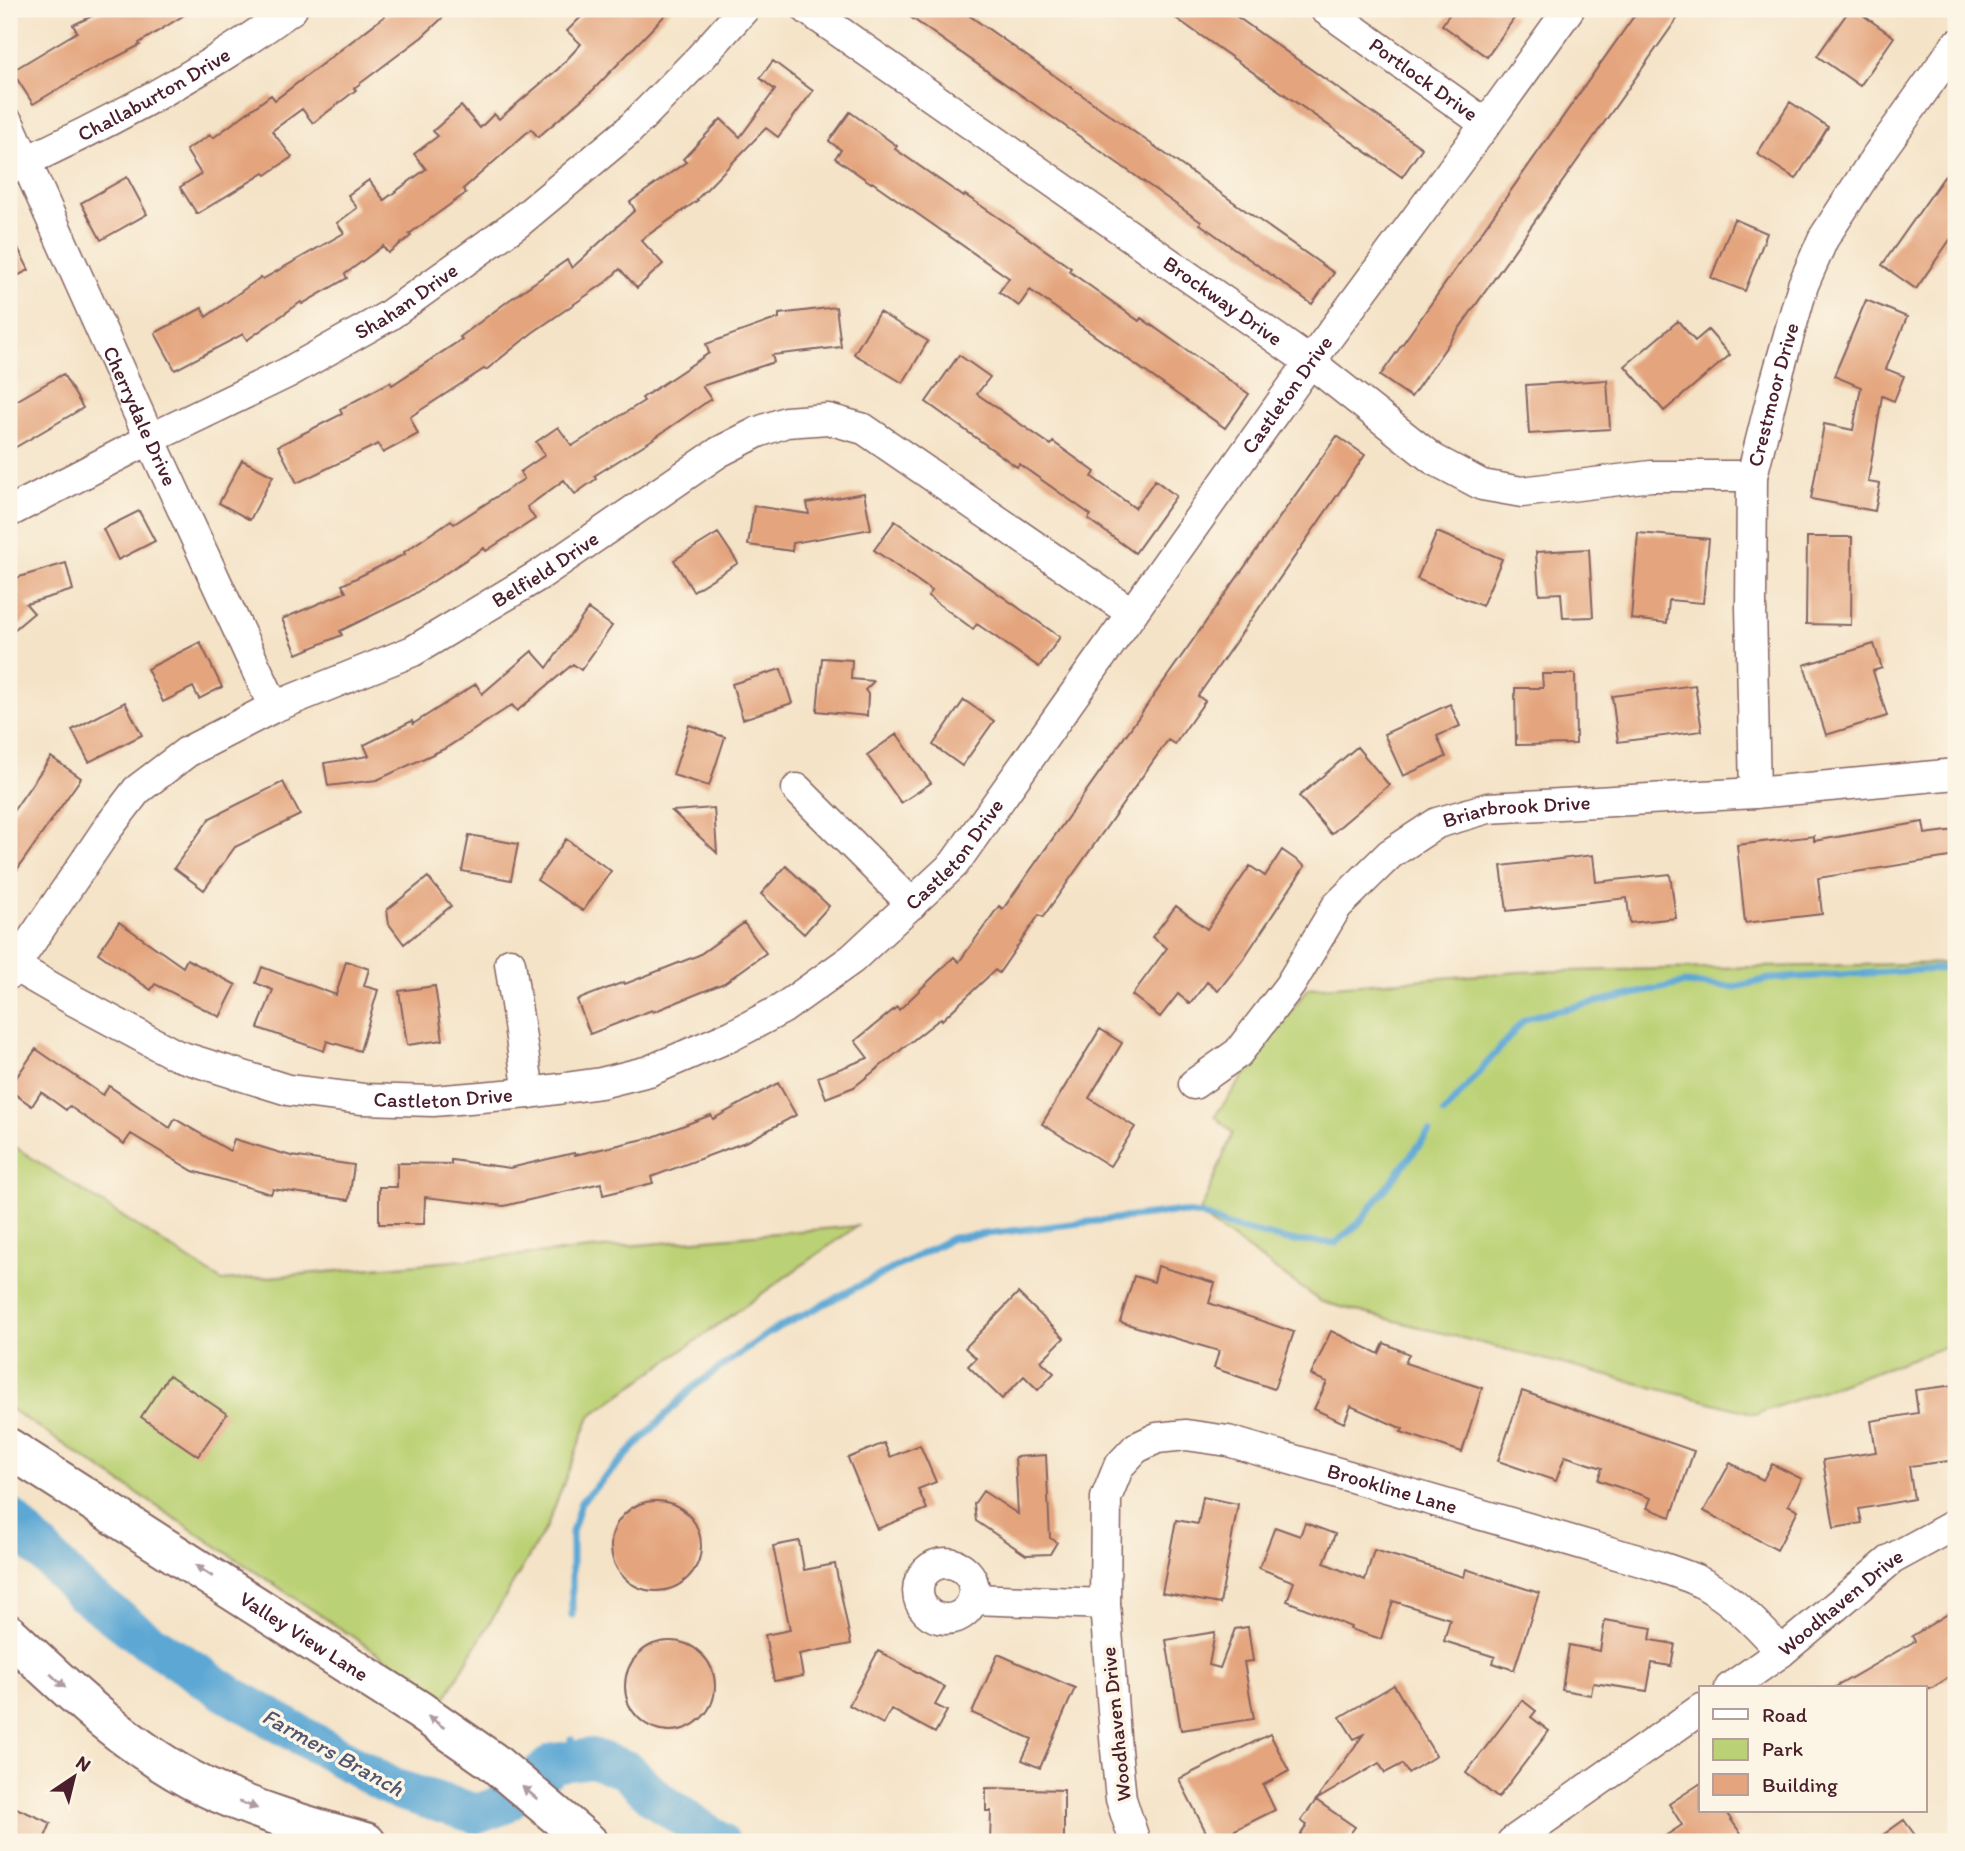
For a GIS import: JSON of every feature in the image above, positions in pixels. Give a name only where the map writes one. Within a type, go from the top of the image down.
[{"type":"main road","name":"Valley View Lane","points":[[9,1448],[419,1710],[492,1761],[578,1834]]},
{"type":"main road","points":[[9,1634],[108,1724],[202,1785],[274,1814],[366,1842]]},
{"type":"street","name":"Challaburton Drive","points":[[17,165],[163,93],[250,40],[292,9]]},
{"type":"street","name":"Shahan Drive","points":[[9,512],[149,439],[287,373],[388,316],[508,230],[627,132],[744,9]]},
{"type":"street","name":"Brockway Drive","points":[[807,9],[1310,362],[1433,459],[1482,485],[1522,492],[1651,476],[1752,475]]},
{"type":"street","name":"Portlock Drive","points":[[1325,9],[1486,124]]},
{"type":"street","name":"Castleton Drive","points":[[12,970],[176,1055],[288,1090],[363,1099],[433,1101],[529,1093],[601,1083],[649,1071],[731,1036],[782,1009],[852,959],[954,864],[1310,362],[1569,9]]},
{"type":"street","name":"Crestmoor Drive","points":[[1755,793],[1751,606],[1752,475],[1775,384],[1803,285],[1823,239],[1876,157],[1956,45]]},
{"type":"street","name":"Cherrydale Drive","points":[[9,124],[17,165],[274,707]]},
{"type":"street","name":"Belfield Drive","points":[[12,970],[108,828],[137,790],[187,752],[274,707],[413,651],[541,573],[719,452],[758,432],[786,422],[828,419],[864,429],[1132,613]]},
{"type":"street","name":"Briarbrook Drive","points":[[1194,1084],[1238,1053],[1290,985],[1338,906],[1390,855],[1437,823],[1488,808],[1755,793],[1956,774]]},
{"type":"street","points":[[797,789],[912,904]]},
{"type":"street","points":[[510,963],[529,1093]]},
{"type":"street","name":"Brookline Lane","points":[[1105,1604],[1106,1498],[1119,1466],[1136,1448],[1157,1438],[1186,1435],[1228,1441],[1658,1566],[1696,1580],[1725,1599],[1757,1625],[1781,1652]]},
{"type":"street","name":"Woodhaven Drive","points":[[1733,1686],[1781,1652],[1892,1559],[1956,1524]]},
{"type":"street","points":[[973,1600],[1105,1604]]},
{"type":"street","name":"Woodhaven Drive","points":[[1105,1604],[1121,1799],[1135,1842]]},
{"type":"street","points":[[1512,1842],[1699,1710]]},
{"type":"green space","points":[[1956,963],[1956,1343],[1756,1414],[1322,1302],[1199,1215],[1233,1133],[1215,1116],[1308,988],[1520,972]]},
{"type":"green space","points":[[9,1143],[222,1281],[857,1226],[590,1416],[547,1526],[445,1698],[9,1408]]},
{"type":"building","points":[[107,9],[194,9],[139,43],[140,45],[33,104],[12,71],[77,32],[73,25]]},
{"type":"building","points":[[394,9],[452,9],[422,37],[313,123],[302,109],[272,131],[292,157],[197,214],[180,187],[201,174],[186,150],[210,135],[213,138],[271,95],[275,100]]},
{"type":"building","points":[[589,9],[671,9],[593,90],[538,137],[531,129],[463,189],[466,193],[409,234],[411,236],[388,253],[383,246],[345,274],[347,278],[302,304],[301,302],[247,340],[243,334],[175,370],[155,333],[202,308],[206,317],[261,277],[263,279],[344,233],[337,223],[357,208],[348,195],[369,180],[384,200],[426,169],[414,154],[438,136],[433,131],[461,106],[480,128],[494,114],[499,119],[558,69],[581,44],[567,31]]},
{"type":"building","points":[[899,9],[960,9],[1334,273],[1312,304],[1200,224],[1201,222]]},
{"type":"building","points":[[1163,9],[1226,9],[1422,148],[1402,177]]},
{"type":"building","points":[[1453,9],[1503,9],[1515,17],[1487,57],[1442,25]]},
{"type":"building","points":[[1639,9],[1684,9],[1411,397],[1380,376]]},
{"type":"building","points":[[1850,9],[1854,9],[1894,37],[1860,86],[1817,56]]},
{"type":"building","points":[[773,61],[813,91],[778,137],[766,128],[698,200],[641,240],[663,264],[637,288],[620,269],[486,370],[410,417],[418,434],[383,453],[378,444],[297,483],[278,446],[342,414],[340,409],[390,382],[392,385],[462,339],[460,337],[567,260],[572,268],[635,210],[630,202],[686,162],[683,159],[721,119],[740,137],[775,90],[760,78]]},
{"type":"building","points":[[1790,102],[1828,127],[1796,179],[1757,154]]},
{"type":"building","points":[[850,112],[897,146],[895,149],[1014,228],[1139,321],[1141,318],[1249,394],[1225,428],[1030,290],[1019,306],[999,292],[1009,278],[835,158],[841,150],[829,141]]},
{"type":"building","points":[[1956,160],[1956,231],[1916,289],[1882,265]]},
{"type":"building","points":[[127,177],[147,214],[101,240],[81,203]]},
{"type":"building","points":[[1734,219],[1767,233],[1745,291],[1711,278]]},
{"type":"building","points":[[9,230],[29,270],[9,280]]},
{"type":"building","points":[[1866,300],[1907,317],[1886,369],[1904,376],[1894,401],[1882,396],[1868,482],[1880,484],[1875,511],[1811,499],[1824,424],[1853,430],[1861,387],[1834,376]]},
{"type":"building","points":[[836,307],[841,347],[772,355],[774,362],[702,386],[711,399],[594,476],[596,479],[575,494],[564,480],[527,507],[535,519],[486,551],[484,548],[408,598],[340,631],[342,635],[297,654],[282,619],[346,592],[342,585],[405,554],[404,552],[451,520],[454,524],[524,479],[520,472],[545,455],[536,442],[558,427],[572,446],[644,401],[642,398],[709,353],[706,344],[779,318],[779,314]]},
{"type":"building","points":[[879,312],[928,341],[903,383],[854,354]]},
{"type":"building","points":[[1678,321],[1695,341],[1708,330],[1730,355],[1664,411],[1625,366]]},
{"type":"building","points":[[959,355],[990,377],[977,394],[1095,472],[1092,477],[1135,508],[1155,480],[1176,496],[1135,553],[1088,519],[1091,515],[1019,464],[1017,467],[926,402]]},
{"type":"building","points":[[63,374],[83,408],[9,451],[9,405]]},
{"type":"building","points":[[1607,380],[1610,429],[1529,434],[1526,385]]},
{"type":"building","points":[[1337,436],[1365,455],[1198,696],[1205,701],[1175,744],[1168,740],[1043,917],[1039,915],[999,973],[995,970],[942,1020],[941,1018],[854,1087],[826,1098],[818,1077],[868,1058],[855,1041],[897,1007],[899,1010],[954,957],[959,962],[999,906],[1003,909]]},
{"type":"building","points":[[242,460],[273,476],[250,520],[219,503]]},
{"type":"building","points":[[864,493],[871,529],[793,543],[792,551],[748,545],[754,506],[809,514],[807,503]]},
{"type":"building","points":[[139,511],[155,541],[118,560],[103,529]]},
{"type":"building","points":[[895,521],[1060,637],[1039,667],[977,624],[973,629],[928,596],[932,591],[874,550]]},
{"type":"building","points":[[1437,532],[1502,559],[1482,606],[1417,579]]},
{"type":"building","points":[[718,533],[738,563],[693,591],[674,560]]},
{"type":"building","points":[[1638,533],[1709,539],[1703,603],[1669,600],[1667,623],[1631,619]]},
{"type":"building","points":[[1807,537],[1852,537],[1851,625],[1806,624]]},
{"type":"building","points":[[1589,549],[1593,617],[1563,618],[1561,593],[1539,594],[1536,552]]},
{"type":"building","points":[[66,563],[73,590],[26,604],[34,613],[9,634],[9,580]]},
{"type":"building","points":[[588,609],[612,626],[581,670],[573,664],[517,711],[512,705],[446,748],[377,780],[328,786],[324,763],[369,756],[364,745],[412,721],[413,724],[476,684],[482,694],[532,651],[547,668]]},
{"type":"building","points":[[200,642],[222,687],[199,699],[193,687],[163,702],[147,669]]},
{"type":"building","points":[[1874,644],[1882,668],[1873,671],[1887,716],[1826,735],[1804,665]]},
{"type":"building","points":[[822,658],[852,660],[851,679],[874,681],[865,690],[868,694],[867,716],[817,711]]},
{"type":"building","points":[[781,669],[792,703],[743,719],[732,684]]},
{"type":"building","points":[[1542,674],[1575,674],[1576,744],[1516,745],[1515,688],[1543,688]]},
{"type":"building","points":[[1695,685],[1702,731],[1618,742],[1612,696]]},
{"type":"building","points":[[964,700],[994,721],[962,766],[933,745]]},
{"type":"building","points":[[125,702],[142,735],[89,762],[72,730]]},
{"type":"building","points":[[1450,704],[1460,726],[1437,736],[1446,757],[1403,776],[1384,734]]},
{"type":"building","points":[[689,725],[725,737],[709,786],[673,775]]},
{"type":"building","points":[[897,734],[931,783],[901,803],[867,755]]},
{"type":"building","points":[[1357,747],[1389,785],[1331,834],[1299,796]]},
{"type":"building","points":[[51,757],[81,778],[9,881],[9,817]]},
{"type":"building","points":[[283,782],[300,815],[235,847],[204,890],[174,868],[210,818]]},
{"type":"building","points":[[714,808],[717,853],[672,811]]},
{"type":"building","points":[[1923,822],[1925,834],[1956,830],[1956,856],[1818,878],[1822,914],[1745,923],[1737,845],[1814,836],[1814,841]]},
{"type":"building","points":[[469,835],[518,844],[511,880],[462,871]]},
{"type":"building","points":[[566,839],[611,871],[583,911],[537,880]]},
{"type":"building","points":[[1282,850],[1305,866],[1244,958],[1218,991],[1207,982],[1190,1004],[1178,994],[1160,1017],[1132,995],[1167,948],[1152,937],[1176,906],[1207,929],[1250,866],[1265,876]]},
{"type":"building","points":[[1593,855],[1596,882],[1670,874],[1676,918],[1630,923],[1627,898],[1507,911],[1501,866]]},
{"type":"building","points":[[786,866],[829,906],[804,934],[761,894]]},
{"type":"building","points":[[428,877],[451,906],[404,944],[389,924],[387,910]]},
{"type":"building","points":[[119,922],[183,967],[187,959],[236,985],[220,1017],[155,984],[151,990],[98,953]]},
{"type":"building","points":[[744,923],[766,953],[724,983],[590,1034],[577,1000],[699,955]]},
{"type":"building","points":[[346,961],[369,969],[364,986],[378,990],[360,1051],[327,1041],[324,1051],[258,1028],[273,990],[256,983],[262,967],[336,995]]},
{"type":"building","points":[[435,986],[443,1040],[407,1045],[399,991]]},
{"type":"building","points":[[1100,1029],[1122,1043],[1089,1098],[1135,1127],[1110,1166],[1042,1124]]},
{"type":"building","points":[[36,1049],[103,1095],[109,1086],[170,1128],[175,1119],[230,1151],[234,1139],[291,1156],[354,1165],[349,1200],[273,1189],[271,1194],[193,1171],[131,1134],[124,1144],[69,1106],[66,1110],[41,1092],[32,1106],[9,1088]]},
{"type":"building","points":[[778,1083],[796,1115],[748,1141],[651,1177],[653,1183],[603,1195],[601,1183],[504,1206],[425,1197],[424,1224],[379,1224],[379,1187],[397,1187],[397,1163],[451,1164],[451,1160],[510,1168],[574,1153],[575,1155],[653,1137],[711,1115],[713,1119]]},
{"type":"building","points":[[1158,1266],[1215,1283],[1209,1303],[1294,1332],[1274,1389],[1214,1368],[1219,1351],[1120,1322],[1134,1276],[1154,1282]]},
{"type":"building","points":[[1018,1293],[1064,1338],[1041,1361],[1054,1373],[1038,1390],[1024,1376],[1002,1399],[968,1366],[976,1358],[965,1348]]},
{"type":"building","points":[[1331,1331],[1379,1354],[1384,1343],[1409,1354],[1405,1363],[1482,1388],[1462,1452],[1401,1432],[1403,1429],[1351,1406],[1344,1423],[1314,1409],[1327,1382],[1311,1375]]},
{"type":"building","points":[[169,1375],[227,1414],[198,1456],[141,1417]]},
{"type":"building","points":[[1956,1385],[1956,1460],[1909,1466],[1914,1499],[1859,1509],[1862,1523],[1834,1528],[1823,1460],[1876,1452],[1871,1421],[1918,1413],[1915,1390]]},
{"type":"building","points":[[1522,1391],[1694,1451],[1671,1517],[1647,1508],[1651,1498],[1598,1480],[1602,1468],[1565,1456],[1556,1481],[1498,1461]]},
{"type":"building","points":[[884,1443],[890,1457],[920,1445],[936,1482],[918,1489],[927,1509],[877,1529],[848,1458]]},
{"type":"building","points":[[1046,1455],[1050,1538],[1057,1542],[1050,1554],[1026,1555],[976,1521],[974,1504],[983,1491],[1018,1514],[1015,1457]]},
{"type":"building","points":[[1730,1463],[1763,1480],[1772,1464],[1802,1479],[1788,1505],[1798,1510],[1777,1550],[1704,1511]]},
{"type":"building","points":[[1203,1497],[1238,1504],[1220,1604],[1162,1593],[1176,1520],[1198,1524]]},
{"type":"building","points":[[656,1501],[673,1505],[688,1514],[697,1529],[701,1546],[697,1563],[688,1578],[673,1587],[656,1591],[639,1587],[624,1578],[615,1563],[611,1546],[615,1529],[624,1514],[639,1505]]},
{"type":"building","points":[[1305,1523],[1335,1534],[1324,1563],[1365,1580],[1374,1550],[1464,1577],[1466,1569],[1539,1593],[1514,1670],[1493,1663],[1495,1657],[1444,1641],[1450,1619],[1393,1601],[1381,1639],[1350,1629],[1351,1627],[1287,1601],[1294,1582],[1259,1568],[1275,1527],[1300,1536]]},
{"type":"building","points":[[799,1541],[804,1570],[835,1564],[851,1644],[799,1654],[803,1676],[774,1681],[765,1635],[790,1630],[773,1546]]},
{"type":"building","points":[[1956,1609],[1956,1673],[1932,1688],[1837,1686],[1915,1641],[1912,1636]]},
{"type":"building","points":[[1605,1620],[1652,1628],[1650,1640],[1675,1644],[1671,1666],[1652,1663],[1647,1691],[1593,1683],[1591,1695],[1562,1690],[1569,1645],[1600,1651]]},
{"type":"building","points":[[1248,1627],[1253,1661],[1244,1662],[1254,1719],[1181,1730],[1166,1640],[1215,1632],[1209,1665],[1220,1668],[1235,1629]]},
{"type":"building","points":[[670,1641],[687,1645],[702,1654],[711,1669],[715,1686],[711,1703],[702,1718],[687,1727],[670,1731],[653,1727],[638,1718],[629,1703],[625,1686],[629,1669],[638,1654],[653,1645]]},
{"type":"building","points":[[878,1651],[945,1687],[935,1705],[947,1711],[935,1733],[891,1709],[883,1724],[849,1705]]},
{"type":"building","points":[[998,1654],[1075,1688],[1040,1768],[1022,1760],[1032,1739],[972,1713]]},
{"type":"building","points":[[1394,1685],[1436,1756],[1408,1773],[1402,1764],[1385,1773],[1379,1763],[1316,1800],[1363,1735],[1354,1739],[1340,1717]]},
{"type":"building","points":[[1522,1700],[1536,1711],[1531,1717],[1549,1731],[1498,1798],[1466,1773]]},
{"type":"building","points":[[1270,1734],[1289,1771],[1263,1785],[1275,1810],[1211,1842],[1179,1779]]},
{"type":"building","points":[[1699,1784],[1699,1812],[1726,1812],[1741,1834],[1728,1842],[1656,1842],[1682,1825],[1669,1804]]},
{"type":"building","points":[[986,1788],[1064,1790],[1064,1842],[990,1842],[991,1811],[986,1811]]},
{"type":"building","points":[[1316,1800],[1355,1827],[1344,1842],[1295,1842],[1307,1825],[1301,1821]]},
{"type":"building","points":[[9,1805],[51,1823],[43,1842],[9,1842]]},
{"type":"building","points":[[1904,1820],[1920,1842],[1873,1842]]},
{"type":"waterway","points":[[1444,1113],[1524,1020],[1541,1014],[1685,983],[1735,987],[1769,979],[1956,968]]},
{"type":"waterway","points":[[572,1615],[572,1532],[581,1502],[692,1388],[770,1332],[952,1238],[1174,1212],[1203,1215],[1228,1226],[1291,1241],[1336,1243],[1359,1223],[1429,1132]]},
{"type":"waterway","name":"Farmers Branch","points":[[9,1517],[82,1592],[144,1638],[227,1693],[395,1789],[477,1814],[502,1805],[554,1763],[592,1758],[626,1770],[655,1798],[720,1842]]},
{"type":"waterway","points":[[571,1739],[571,1761]]}]
